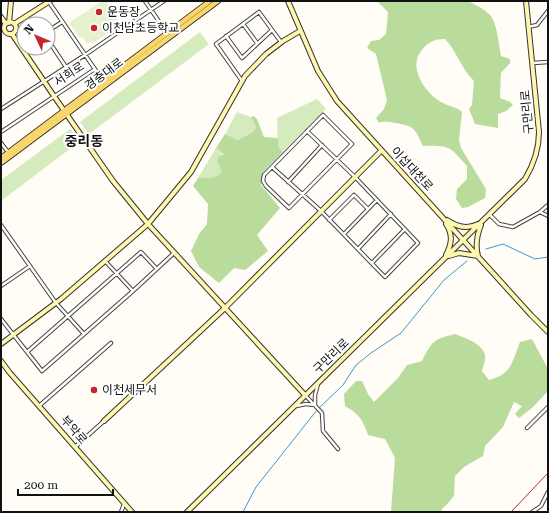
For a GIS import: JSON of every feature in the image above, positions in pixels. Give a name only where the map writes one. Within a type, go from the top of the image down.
[{"type":"main road","name":"경충대로","points":[[1,163],[103,81],[210,1]]},
{"type":"main road","name":"경충대로","points":[[1,158],[218,1]]},
{"type":"street","points":[[11,1],[8,23],[3,32],[12,34],[16,30],[14,24]]},
{"type":"street","points":[[1,16],[8,23],[14,24],[49,1],[103,81]]},
{"type":"street","points":[[145,1],[167,33]]},
{"type":"street","points":[[1,109],[85,55],[164,1]]},
{"type":"street","name":"이섭대천로","points":[[288,1],[318,71],[330,92],[381,151],[548,332]]},
{"type":"street","name":"구만리로","points":[[187,512],[525,179],[535,161],[539,132],[526,1]]},
{"type":"street","points":[[528,27],[537,25],[548,11]]},
{"type":"street","points":[[243,81],[216,44],[259,12],[282,42]]},
{"type":"street","points":[[56,26],[62,22]]},
{"type":"street","points":[[243,24],[258,43]]},
{"type":"street","points":[[226,36],[242,58],[272,30]]},
{"type":"street","points":[[1,344],[56,303],[148,224],[191,172],[245,76],[266,54],[300,31]]},
{"type":"street","name":"서희로","points":[[12,34],[16,39]]},
{"type":"street","points":[[56,52],[66,67]]},
{"type":"street","name":"서희로","points":[[28,56],[44,82],[113,181],[148,224],[305,395]]},
{"type":"street","points":[[532,63],[548,62]]},
{"type":"street","name":"서희로","points":[[1,132],[95,69]]},
{"type":"street","points":[[323,115],[352,144],[337,160],[289,208],[266,186],[263,181],[264,175],[323,115]]},
{"type":"street","points":[[272,167],[321,211],[385,277],[418,243],[355,177],[307,131]]},
{"type":"street","points":[[1,143],[8,152]]},
{"type":"street","points":[[288,182],[322,145]]},
{"type":"street","points":[[75,447],[226,308],[381,151]]},
{"type":"street","points":[[329,220],[354,195],[368,209]]},
{"type":"street","points":[[344,234],[377,200]]},
{"type":"street","points":[[490,215],[499,224],[513,227],[540,212],[548,205]]},
{"type":"street","points":[[540,212],[548,216]]},
{"type":"street","points":[[358,249],[391,214]]},
{"type":"street","points":[[442,216],[455,225],[462,227],[474,226],[483,222]]},
{"type":"street","points":[[442,216],[452,236],[450,248],[445,258]]},
{"type":"street","points":[[445,258],[459,253],[478,256],[476,250],[477,238],[483,222]]},
{"type":"street","points":[[1,225],[56,303],[84,334]]},
{"type":"street","points":[[372,263],[405,229]]},
{"type":"street","points":[[27,352],[141,252],[157,269]]},
{"type":"street","points":[[1,319],[42,371],[175,252]]},
{"type":"street","points":[[105,261],[133,291]]},
{"type":"street","points":[[1,286],[30,266]]},
{"type":"street","points":[[39,406],[111,343]]},
{"type":"street","name":"부악로","points":[[1,361],[132,512]]},
{"type":"street","points":[[315,405],[315,395],[319,381]]},
{"type":"street","points":[[305,395],[321,412],[324,430],[338,449]]},
{"type":"street","points":[[291,408],[300,405],[315,405]]},
{"type":"street","points":[[528,428],[548,407]]},
{"type":"street","points":[[532,512],[541,506],[548,492]]},
{"type":"street","points":[[121,512],[125,504]]},
{"type":"green space","name":"운동장","points":[[102,1],[106,1],[121,24],[92,44],[91,41],[87,44],[82,37],[80,38],[69,23]]},
{"type":"green space","points":[[377,1],[468,1],[490,15],[497,34],[501,56],[510,59],[510,63],[501,73],[500,98],[510,102],[513,105],[506,111],[498,114],[498,128],[475,124],[469,109],[472,105],[474,81],[445,39],[434,40],[426,45],[417,58],[416,66],[418,74],[426,89],[445,104],[462,112],[459,140],[461,148],[486,189],[485,198],[468,207],[462,208],[456,199],[457,189],[467,179],[467,166],[453,151],[449,148],[439,146],[423,146],[416,132],[411,127],[389,122],[379,123],[376,118],[384,109],[387,100],[376,54],[367,48],[371,41],[379,40],[386,34],[388,12]]},
{"type":"green space","points":[[200,32],[209,44],[89,134],[80,122]]},
{"type":"green space","points":[[317,99],[326,109],[283,152],[278,147],[277,118]]},
{"type":"green space","points":[[237,112],[251,117],[256,127],[253,132],[238,140],[225,134]]},
{"type":"green space","points":[[254,116],[257,119],[264,137],[278,138],[278,147],[283,152],[263,172],[261,185],[280,208],[257,235],[268,251],[245,270],[234,268],[219,283],[199,267],[191,251],[199,234],[207,224],[208,204],[193,186],[198,178],[214,177],[222,172],[217,161],[219,156],[224,154],[216,148],[225,134],[238,140],[253,132],[256,127],[251,117]]},
{"type":"green space","points":[[70,129],[79,142],[1,201],[1,180]]},
{"type":"green space","points":[[216,148],[224,154],[221,154],[217,161],[222,172],[214,177],[198,178]]},
{"type":"green space","points":[[455,334],[477,344],[483,351],[485,359],[482,371],[489,380],[507,371],[513,361],[520,342],[532,339],[548,369],[548,391],[532,408],[519,418],[515,414],[522,406],[514,402],[503,427],[485,446],[483,456],[464,467],[455,476],[454,496],[441,510],[445,512],[391,512],[395,458],[385,439],[368,435],[360,418],[345,406],[344,394],[356,381],[362,381],[368,394],[374,402],[398,378],[407,365],[422,361],[428,349],[434,342],[438,339]]},
{"type":"waterway","points":[[486,249],[503,244],[535,259],[548,257]]},
{"type":"waterway","points":[[243,512],[256,487],[317,410],[343,385],[356,365],[401,333],[444,280],[467,261]]},
{"type":"railway","points":[[511,512],[548,473]]},
{"type":"place","name":"운동장","points":[[99,12]]},
{"type":"place","name":"이천남초등학교","points":[[94,28]]},
{"type":"place","name":"이천세무서","points":[[94,390]]},
{"type":"district","name":"중리동","points":[[84,141]]}]
